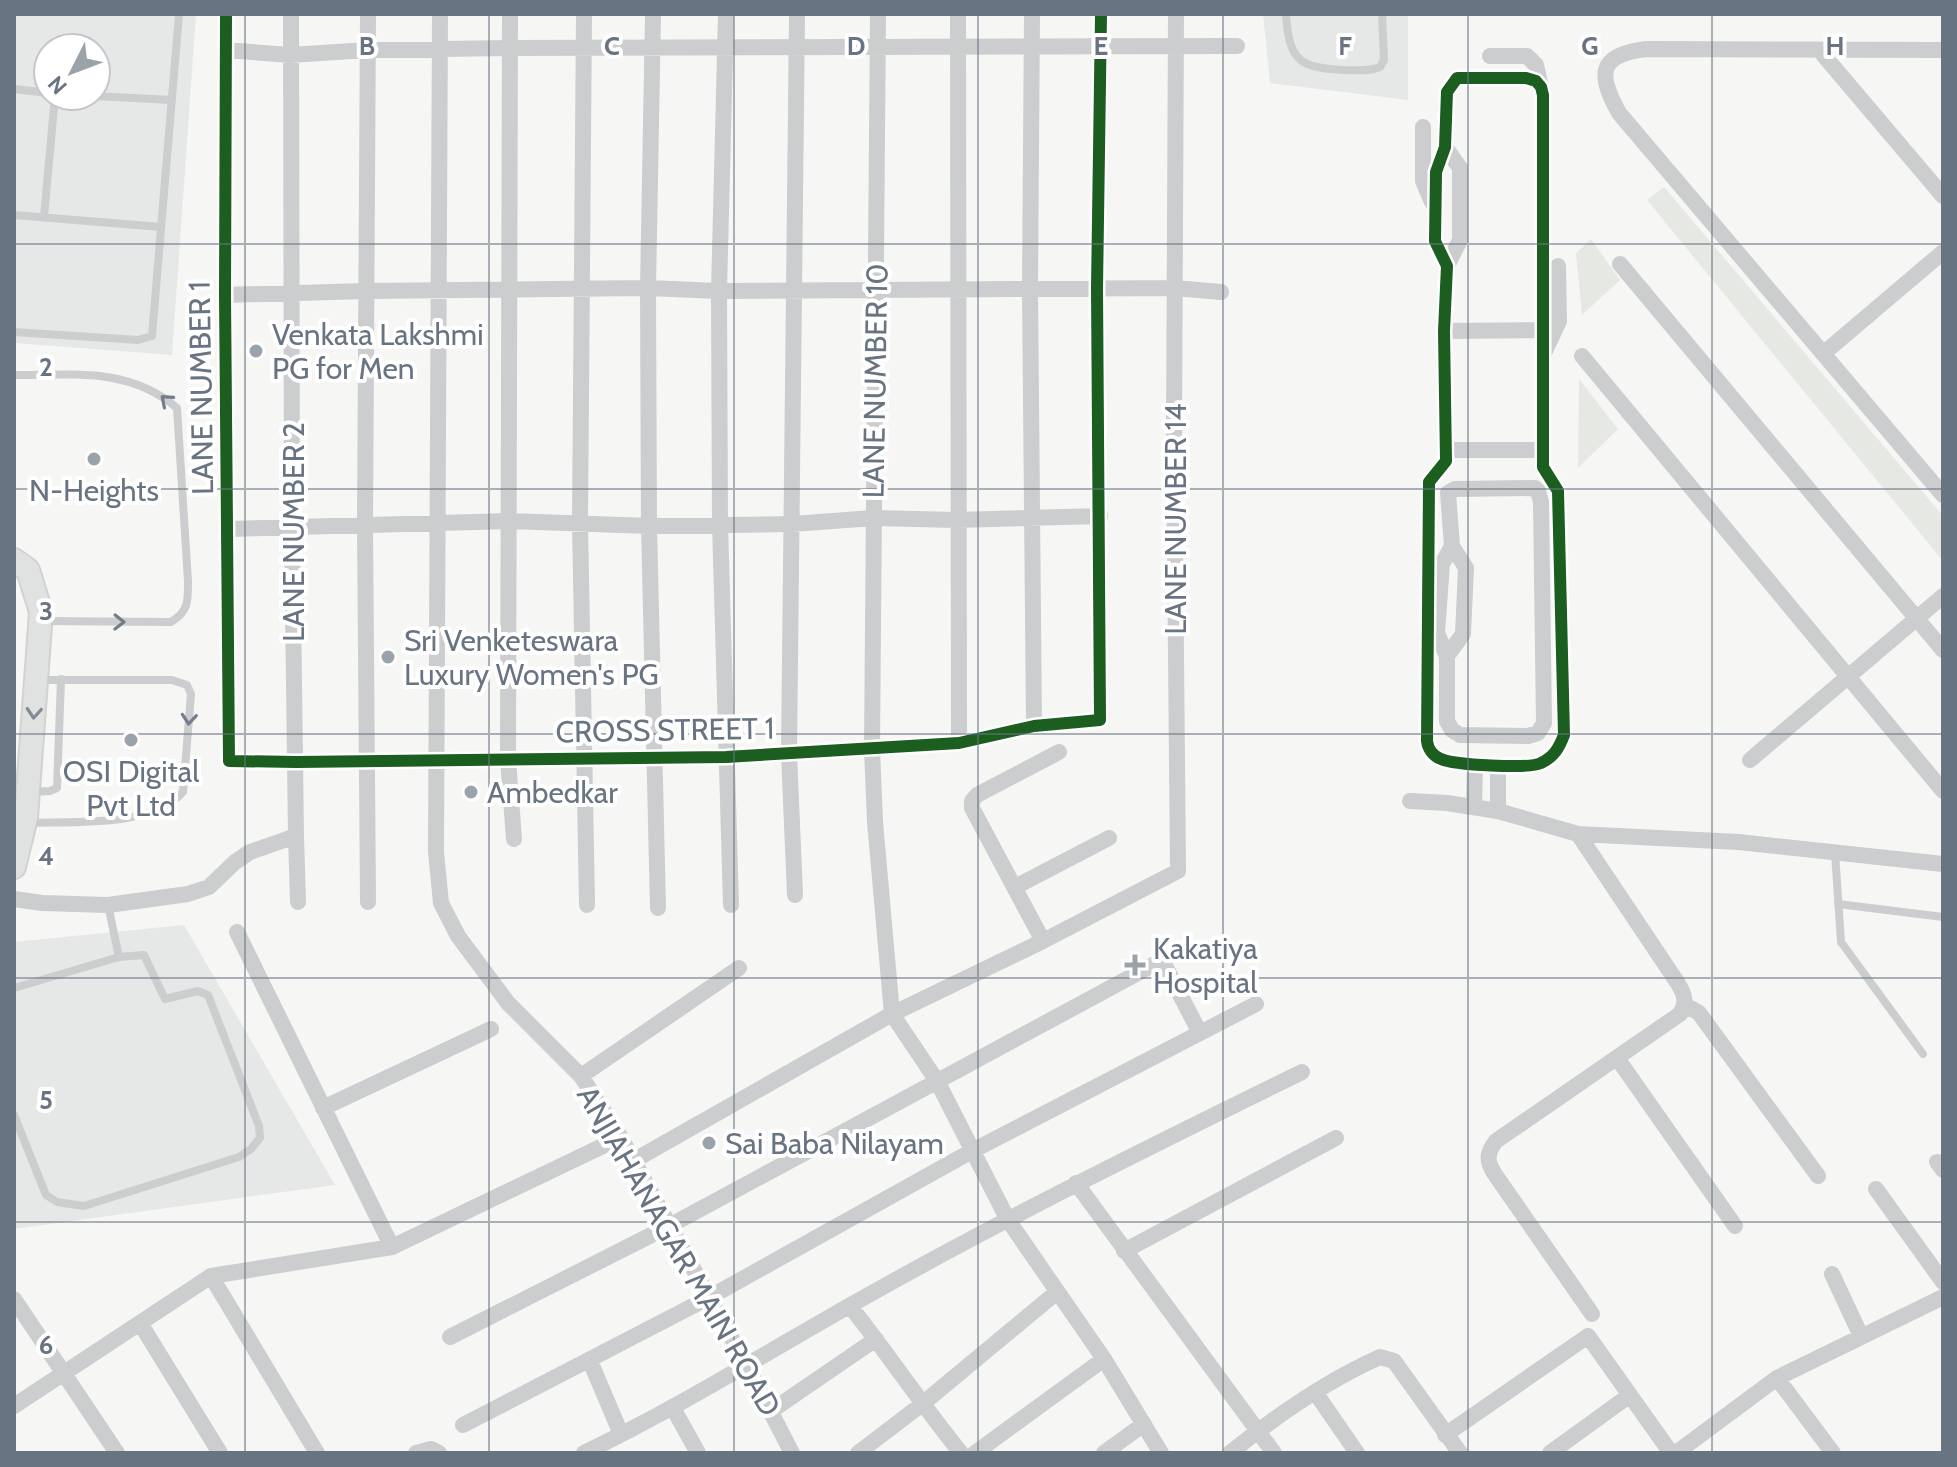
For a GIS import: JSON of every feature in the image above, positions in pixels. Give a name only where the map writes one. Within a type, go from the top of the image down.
[{"type":"main road","points":[[14,560],[28,570],[41,612],[25,823],[14,867]]},
{"type":"street","name":"LANE NUMBER 1","points":[[226,14],[229,761]]},
{"type":"street","name":"LANE NUMBER 2","points":[[291,14],[292,527],[298,902]]},
{"type":"street","points":[[368,14],[365,525],[368,902]]},
{"type":"street","name":"ANJIAHANAGAR MAIN ROAD","points":[[440,14],[436,852],[441,903],[458,936],[508,1003],[581,1076],[620,1136],[792,1453]]},
{"type":"street","points":[[510,14],[508,759],[514,839]]},
{"type":"street","points":[[584,14],[580,522],[587,905]]},
{"type":"street","points":[[653,14],[648,288],[649,526],[658,908]]},
{"type":"street","points":[[726,14],[719,291],[720,524],[731,905]]},
{"type":"street","points":[[795,895],[789,753],[797,14]]},
{"type":"street","name":"LANE NUMBER 10","points":[[878,14],[872,749],[875,822],[892,1014]]},
{"type":"street","points":[[958,14],[959,743]]},
{"type":"street","points":[[1032,14],[1030,288],[1034,726]]},
{"type":"street","points":[[228,529],[509,521],[649,526],[792,524],[873,518],[957,520],[1100,516],[1097,288],[1101,14]]},
{"type":"street","name":"LANE NUMBER 14","points":[[1043,941],[1178,871],[1176,14]]},
{"type":"street","points":[[226,50],[290,55],[368,50],[510,48],[1237,46]]},
{"type":"street","points":[[1943,50],[1646,49],[1613,58],[1605,72],[1606,90],[1619,113],[1943,495]]},
{"type":"street","points":[[1820,51],[1943,196]]},
{"type":"street","points":[[1445,147],[1460,168],[1460,240],[1447,266],[1444,331],[1446,461],[1429,482],[1433,607],[1428,748],[1440,759],[1475,764],[1538,765],[1558,751],[1564,735],[1558,491],[1543,467],[1541,87],[1538,69],[1527,56],[1490,56]]},
{"type":"street","points":[[1447,266],[1435,241],[1435,207],[1436,172],[1445,147],[1447,92],[1457,78],[1526,78],[1536,81],[1541,87]]},
{"type":"street","points":[[1423,127],[1423,181],[1435,207]]},
{"type":"street","points":[[1824,353],[1943,252]]},
{"type":"street","points":[[1620,264],[1943,650]]},
{"type":"street","points":[[1543,355],[1559,321],[1558,266]]},
{"type":"street","points":[[225,295],[648,288],[719,291],[1175,288],[1221,292]]},
{"type":"street","points":[[1444,331],[1543,330]]},
{"type":"street","points":[[1582,356],[1943,791]]},
{"type":"street","points":[[1446,450],[1543,450]]},
{"type":"street","points":[[1447,656],[1463,634],[1466,568],[1452,546],[1448,500],[1451,491],[1535,488],[1541,502],[1544,723],[1538,733],[1460,735],[1452,730],[1447,721],[1447,656],[1437,633],[1433,607],[1442,564],[1452,546]]},
{"type":"street","name":"CROSS STREET 1","points":[[229,761],[726,757],[959,743],[1034,726],[1100,720],[1100,516]]},
{"type":"street","points":[[1750,760],[1943,596]]},
{"type":"street","points":[[1542,631],[1562,631]]},
{"type":"street","points":[[633,1161],[892,1014],[1043,941],[972,808],[972,801],[977,795],[1059,752]]},
{"type":"street","points":[[1474,807],[1475,764]]},
{"type":"street","points":[[1498,765],[1498,811]]},
{"type":"street","points":[[1410,801],[1498,811],[1578,834],[1739,842],[1943,864]]},
{"type":"street","points":[[1578,834],[1677,982],[1685,1005],[1680,1014],[1496,1141],[1487,1159],[1592,1314]]},
{"type":"street","points":[[14,899],[108,905],[188,894],[209,887],[250,852],[296,836]]},
{"type":"street","points":[[1015,887],[1109,838]]},
{"type":"street","points":[[237,932],[392,1247]]},
{"type":"street","points":[[450,1337],[669,1226],[1162,960],[1200,1033]]},
{"type":"street","points":[[581,1076],[739,968]]},
{"type":"street","points":[[463,1425],[710,1297],[972,1151],[1256,1004]]},
{"type":"street","points":[[1685,1005],[1699,1013],[1818,1176]]},
{"type":"street","points":[[892,1014],[937,1081],[1008,1220],[1104,1359],[1161,1453]]},
{"type":"street","points":[[323,1108],[491,1029]]},
{"type":"street","points":[[1617,1058],[1735,1226]]},
{"type":"street","points":[[584,1453],[616,1443],[850,1306],[1076,1183],[1302,1072]]},
{"type":"street","points":[[1124,1251],[1336,1138]]},
{"type":"street","points":[[14,1406],[211,1276],[392,1247],[607,1144]]},
{"type":"street","points":[[1076,1183],[1274,1453]]},
{"type":"street","points":[[1876,1189],[1943,1282]]},
{"type":"street","points":[[1832,1274],[1861,1336]]},
{"type":"street","points":[[211,1276],[317,1453]]},
{"type":"street","points":[[858,1453],[1057,1292]]},
{"type":"street","points":[[1445,1435],[1588,1336],[1673,1453],[1777,1378],[1943,1297]]},
{"type":"street","points":[[14,1299],[117,1453]]},
{"type":"street","points":[[850,1306],[921,1405],[961,1453]]},
{"type":"street","points":[[140,1323],[220,1453]]},
{"type":"street","points":[[771,1411],[876,1339]]},
{"type":"street","points":[[1230,1453],[1315,1392],[1380,1357],[1394,1361],[1460,1453]]},
{"type":"street","points":[[975,1453],[1104,1359]]},
{"type":"street","points":[[590,1361],[616,1443]]},
{"type":"street","points":[[1777,1378],[1831,1452]]},
{"type":"street","points":[[1315,1392],[1357,1453]]},
{"type":"street","points":[[1550,1453],[1630,1395]]},
{"type":"street","points":[[673,1408],[698,1453]]},
{"type":"street","points":[[1104,1453],[1144,1424]]},
{"type":"street","points":[[416,1453],[431,1449],[439,1453]]},
{"type":"lane","points":[[14,332],[138,340],[152,336],[179,14]]},
{"type":"lane","points":[[1286,14],[1288,41],[1296,55],[1308,65],[1317,69],[1371,71],[1380,67],[1384,60],[1382,14]]},
{"type":"lane","points":[[112,97],[171,100]]},
{"type":"lane","points":[[44,217],[54,112]]},
{"type":"lane","points":[[14,215],[161,227]]},
{"type":"lane","points":[[14,375],[109,376],[159,393],[177,408],[188,581],[188,605],[183,615],[171,622],[41,621]]},
{"type":"lane","points":[[28,792],[57,788],[61,679]]},
{"type":"lane","points":[[25,823],[132,817],[173,804],[183,792],[191,694],[187,685],[172,680],[36,681]]},
{"type":"lane","points":[[1835,853],[1838,932],[1844,949],[1923,1054]]},
{"type":"lane","points":[[1838,904],[1943,917]]},
{"type":"lane","points":[[108,905],[119,957]]},
{"type":"lane","points":[[14,988],[119,957],[144,955],[165,999],[198,991],[208,995],[259,1126],[260,1138],[239,1157],[84,1206],[57,1202],[46,1195],[14,1115]]},
{"type":"shaded area","points":[[14,14],[196,14],[172,355],[14,343]]},
{"type":"shaded area","points":[[1263,14],[1408,14],[1408,100],[1270,83]]},
{"type":"shaded area","points":[[1664,187],[1943,516],[1943,561],[1647,200]]},
{"type":"shaded area","points":[[1591,239],[1620,280],[1582,315],[1576,253]]},
{"type":"shaded area","points":[[1579,379],[1618,429],[1578,468]]},
{"type":"shaded area","points":[[184,925],[335,1185],[14,1229],[14,942]]},
{"type":"cycle path","points":[[226,14],[229,761],[296,762],[726,757],[959,743],[1034,726],[1100,720],[1097,288],[1101,14]]},
{"type":"cycle path","points":[[1457,78],[1526,78],[1536,81],[1543,95],[1543,467],[1558,491],[1564,735],[1553,755],[1534,765],[1491,766],[1449,761],[1433,754],[1427,741],[1429,482],[1446,461],[1444,331],[1447,266],[1435,241],[1436,172],[1445,147],[1447,92],[1457,78]]},
{"type":"place","name":"Venkata Lakshmi PG for Men","points":[[256,351]]},
{"type":"place","name":"N-Heights","points":[[94,459]]},
{"type":"place","name":"Sri Venketeswara Luxury Women's PG","points":[[388,657]]},
{"type":"place","name":"OSI Digital Pvt Ltd","points":[[131,740]]},
{"type":"place","name":"Ambedkar","points":[[471,792]]},
{"type":"place","name":"Kakatiya Hospital","points":[[1135,965]]},
{"type":"place","name":"Sai Baba Nilayam","points":[[709,1143]]}]
